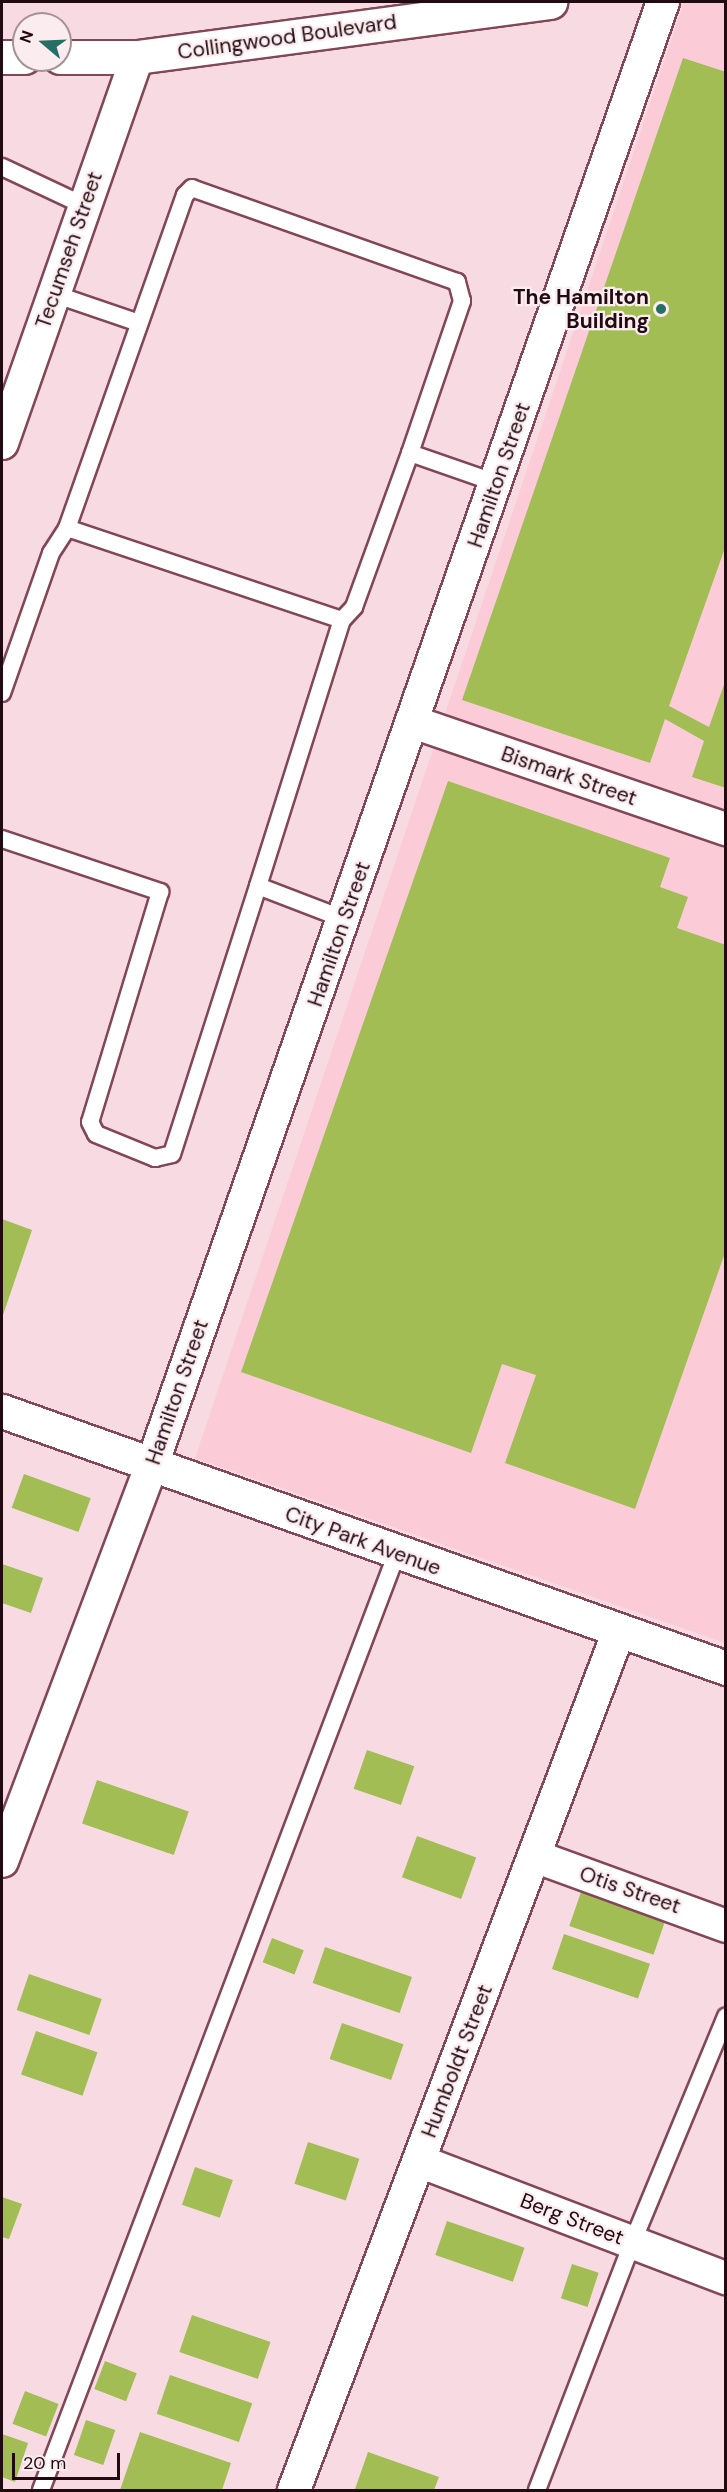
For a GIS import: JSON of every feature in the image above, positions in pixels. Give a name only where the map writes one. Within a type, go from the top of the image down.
[{"type":"street","name":"Collingwood Boulevard","points":[[72,57],[137,57],[550,2]]},
{"type":"street","name":"Hamilton Street","points":[[2,1862],[152,1465],[663,2]]},
{"type":"street","name":"Tecumseh Street","points":[[2,443],[137,57]]},
{"type":"street","name":"Bismark Street","points":[[413,722],[726,829]]},
{"type":"street","name":"City Park Avenue","points":[[2,1411],[726,1668]]},
{"type":"street","name":"Humboldt Street","points":[[294,2490],[619,1631]]},
{"type":"street","name":"Otis Street","points":[[534,1856],[726,1926]]},
{"type":"street","name":"Berg Street","points":[[419,2161],[726,2278]]},
{"type":"lane","points":[[2,167],[86,206]]},
{"type":"lane","points":[[2,693],[51,553],[67,528],[185,195],[192,188],[458,282],[462,301],[354,607],[342,620],[172,1154],[154,1158],[96,1134],[90,1122],[160,892],[2,839]]},
{"type":"lane","points":[[54,294],[139,323]]},
{"type":"lane","points":[[410,453],[496,483]]},
{"type":"lane","points":[[67,528],[342,620]]},
{"type":"lane","points":[[258,886],[344,919]]},
{"type":"lane","points":[[41,2490],[397,1553]]},
{"type":"lane","points":[[537,2490],[633,2241],[726,2017]]},
{"type":"shaded area","points":[[684,2],[725,2],[725,1643],[195,1458]]},
{"type":"building","name":"The Hamilton Building","points":[[683,58],[726,72],[726,545],[669,706],[709,727],[726,679],[726,788],[692,777],[704,741],[665,719],[650,763],[462,700]]},
{"type":"building","points":[[448,781],[670,858],[660,887],[688,897],[677,928],[726,945],[726,1250],[635,1509],[505,1463],[536,1375],[502,1364],[471,1453],[241,1372]]},
{"type":"building","points":[[2,1219],[32,1230],[2,1318]]},
{"type":"building","points":[[24,1474],[91,1498],[78,1532],[12,1508]]},
{"type":"building","points":[[2,1564],[43,1578],[31,1613],[2,1603]]},
{"type":"building","points":[[367,1750],[414,1766],[401,1805],[354,1789]]},
{"type":"building","points":[[97,1780],[189,1812],[174,1855],[82,1823]]},
{"type":"building","points":[[417,1836],[476,1858],[461,1899],[402,1877]]},
{"type":"building","points":[[582,1889],[666,1918],[653,1955],[569,1926]]},
{"type":"building","points":[[564,1934],[650,1964],[638,1999],[552,1969]]},
{"type":"building","points":[[272,1938],[304,1950],[294,1974],[263,1962]]},
{"type":"building","points":[[325,1947],[412,1977],[400,2013],[313,1983]]},
{"type":"building","points":[[29,1974],[102,1999],[89,2035],[17,2010]]},
{"type":"building","points":[[342,2023],[403,2044],[391,2080],[330,2059]]},
{"type":"building","points":[[36,2031],[97,2052],[82,2096],[21,2074]]},
{"type":"building","points":[[308,2142],[359,2159],[346,2201],[294,2184]]},
{"type":"building","points":[[195,2167],[233,2180],[220,2218],[182,2205]]},
{"type":"building","points":[[2,2197],[22,2204],[9,2239],[2,2237]]},
{"type":"building","points":[[447,2221],[525,2248],[513,2282],[435,2255]]},
{"type":"building","points":[[572,2264],[599,2273],[588,2307],[561,2298]]},
{"type":"building","points":[[192,2315],[270,2342],[258,2379],[179,2352]]},
{"type":"building","points":[[105,2361],[137,2373],[126,2401],[94,2389]]},
{"type":"building","points":[[170,2375],[252,2403],[239,2442],[157,2414]]},
{"type":"building","points":[[25,2391],[59,2404],[46,2437],[12,2424]]},
{"type":"building","points":[[86,2420],[115,2430],[103,2465],[74,2455]]},
{"type":"building","points":[[140,2432],[231,2463],[222,2490],[120,2490]]},
{"type":"building","points":[[2,2434],[28,2443],[15,2482],[2,2477]]},
{"type":"building","points":[[368,2452],[439,2477],[434,2490],[355,2489]]},
{"type":"place","name":"The Hamilton Building","points":[[661,309]]}]
